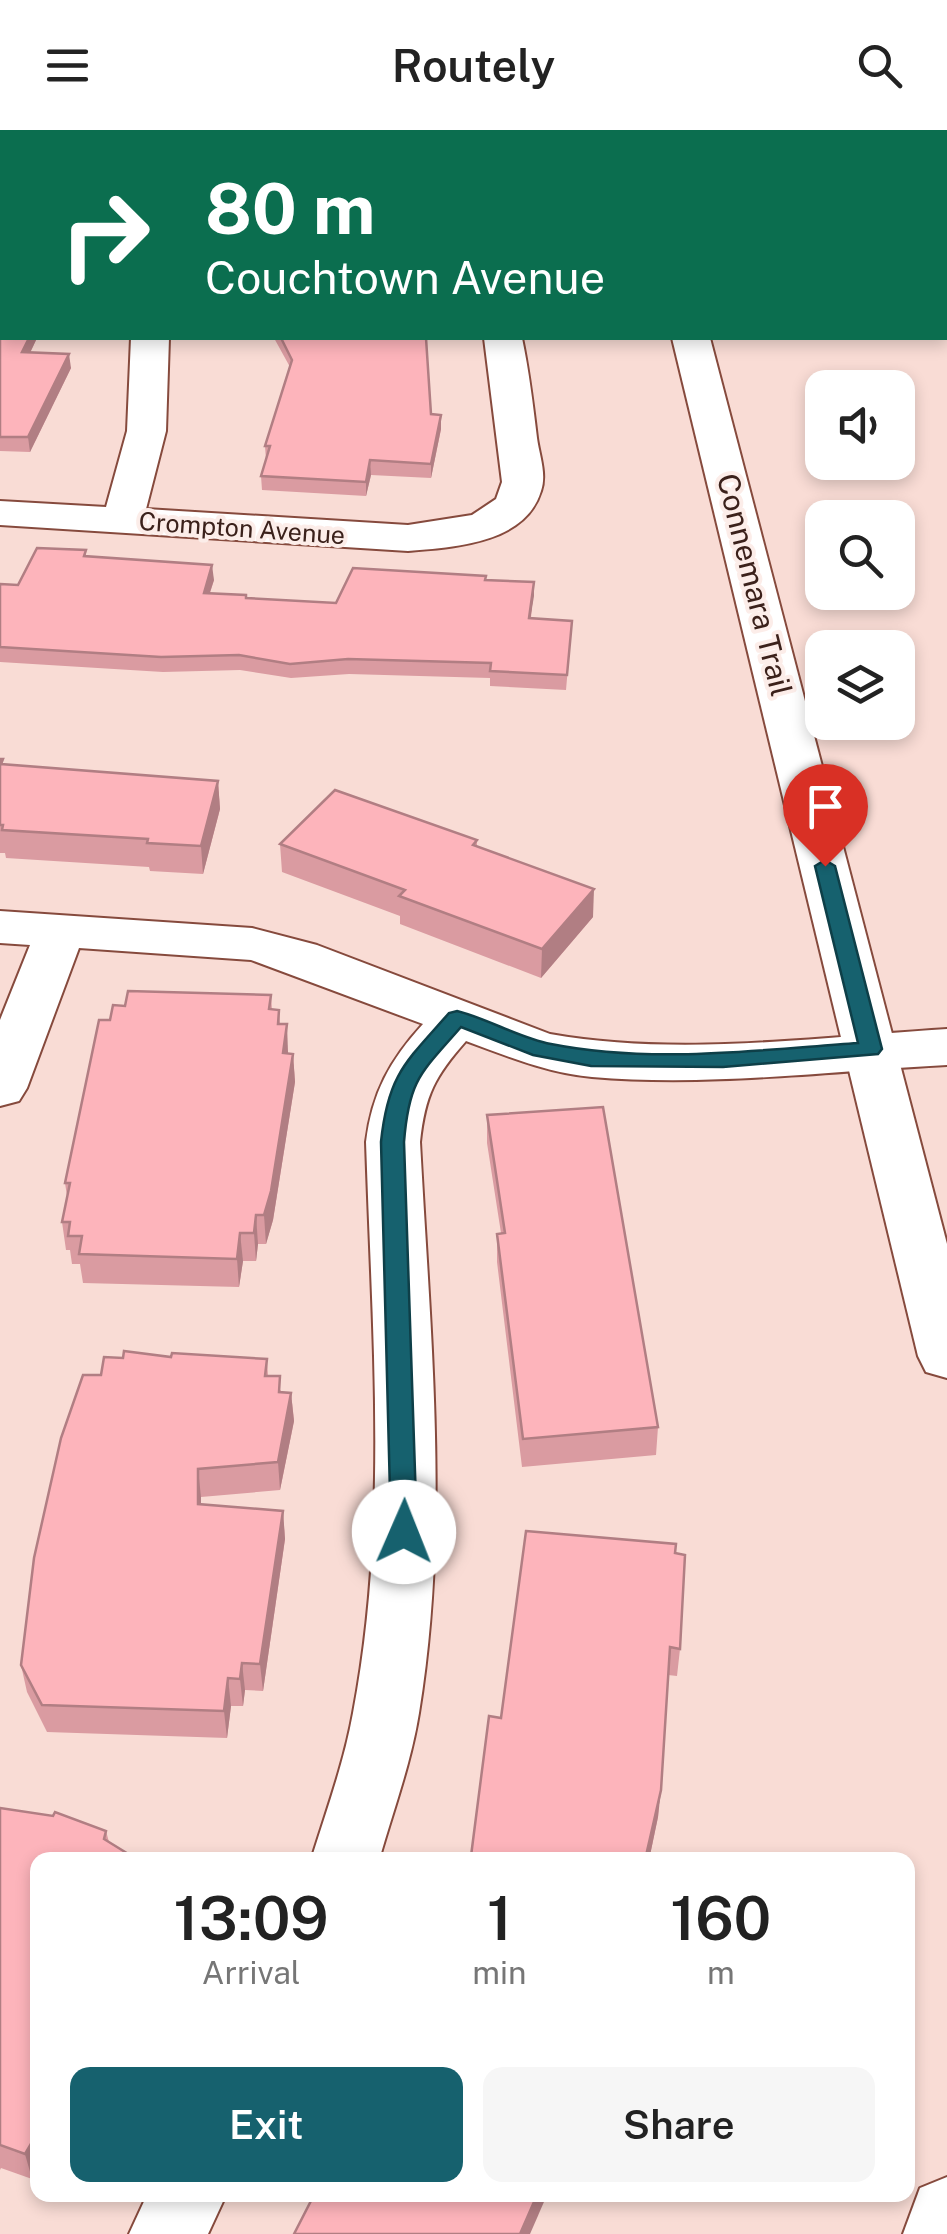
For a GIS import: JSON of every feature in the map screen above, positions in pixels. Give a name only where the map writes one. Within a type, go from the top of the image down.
[{"type":"street","points":[[121,520],[141,474],[147,442],[150,340]]},
{"type":"street","name":"Crompton Avenue","points":[[0,514],[408,538],[444,536],[484,525],[510,510],[522,490],[512,380],[503,340]]},
{"type":"street","name":"Connemara Trail","points":[[692,340],[947,1356]]},
{"type":"street","points":[[0,927],[252,944],[299,957],[541,1050],[591,1059],[723,1060],[947,1047]]},
{"type":"street","points":[[0,1088],[60,931]]},
{"type":"street","points":[[347,1852],[385,1716],[402,1572],[406,1492],[392,1142],[397,1098],[413,1068],[457,1018]]},
{"type":"street","points":[[167,2234],[184,2202]]},
{"type":"street","points":[[941,2234],[947,2214]]},
{"type":"building","points":[[0,340],[28,340],[22,352],[69,354],[28,437],[0,437]]},
{"type":"building","points":[[282,340],[426,340],[431,414],[441,415],[431,464],[370,460],[366,482],[261,476],[270,446],[265,446],[292,360]]},
{"type":"building","points":[[37,548],[86,550],[84,556],[212,565],[204,593],[246,598],[336,603],[353,568],[534,582],[529,618],[572,621],[567,675],[490,671],[491,663],[348,659],[290,664],[239,655],[161,657],[0,647],[0,584],[18,585]]},
{"type":"building","points":[[0,759],[1,764],[218,781],[201,846],[2,830]]},
{"type":"building","points":[[335,790],[477,840],[473,845],[594,889],[542,949],[399,896],[405,890],[280,844]]},
{"type":"building","points":[[128,991],[271,995],[269,1009],[279,1010],[278,1024],[287,1024],[283,1053],[293,1054],[271,1191],[264,1215],[256,1215],[254,1233],[240,1233],[237,1259],[79,1254],[82,1236],[68,1236],[70,1222],[62,1222],[70,1183],[65,1183],[99,1020],[110,1020],[113,1005],[125,1006]]},
{"type":"building","points":[[603,1107],[658,1427],[523,1439],[497,1234],[505,1233],[487,1115]]},
{"type":"building","points":[[124,1351],[171,1357],[172,1353],[267,1359],[265,1376],[280,1376],[279,1392],[291,1393],[278,1462],[198,1469],[198,1504],[283,1511],[260,1664],[242,1663],[240,1679],[228,1678],[224,1711],[42,1705],[21,1665],[34,1558],[61,1438],[83,1375],[101,1375],[104,1357],[123,1358]]},
{"type":"building","points":[[526,1531],[676,1544],[675,1553],[685,1555],[680,1649],[670,1647],[661,1790],[647,1852],[472,1852],[489,1716],[501,1718]]},
{"type":"building","points":[[0,1808],[53,1816],[55,1812],[106,1831],[104,1839],[125,1852],[30,1852],[30,2146],[25,2154],[0,2145]]},
{"type":"building","points":[[310,2202],[534,2202],[520,2234],[294,2234]]},
{"type":"route","points":[[404,1532],[406,1492],[392,1142],[397,1098],[413,1068],[457,1018],[541,1050],[591,1059],[723,1060],[871,1049],[825,866]]}]
